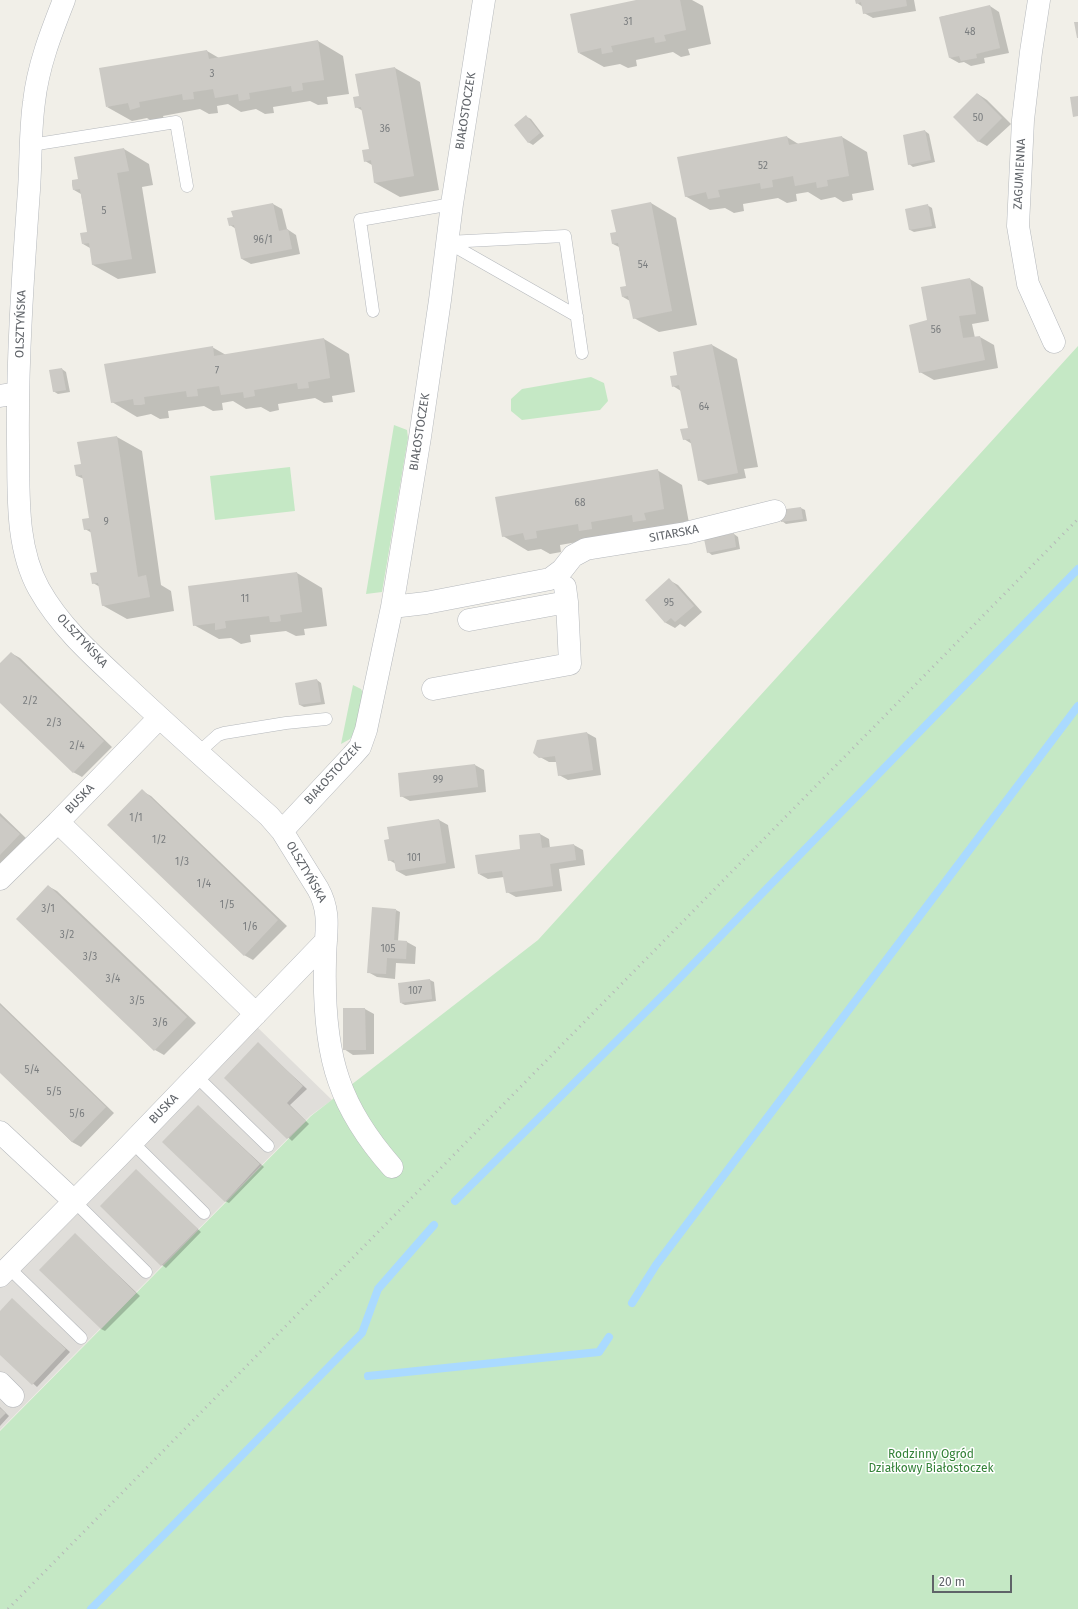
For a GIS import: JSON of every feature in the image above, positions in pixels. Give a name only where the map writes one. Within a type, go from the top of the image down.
[{"type":"street","name":"OLSZTYŃSKA","points":[[64,0],[46,46],[34,102],[25,224],[9,395],[20,519],[25,551],[36,584],[55,614],[78,641],[159,718],[199,752],[269,816],[282,831],[324,899],[327,917],[325,961],[327,1018],[331,1048],[339,1082],[361,1126],[392,1167]]},
{"type":"street","name":"BIAŁOSTOCZEK","points":[[282,831],[352,756],[364,740],[392,608],[420,437],[452,204],[484,0]]},
{"type":"street","name":"ZAGUMIENNA","points":[[1039,0],[1023,120],[1018,226],[1028,284],[1054,342]]},
{"type":"street","name":"SITARSKA","points":[[392,608],[426,603],[550,579],[586,549],[686,533],[775,511]]},
{"type":"street","points":[[433,689],[570,664],[567,602],[568,563]]},
{"type":"street","points":[[469,620],[567,602]]},
{"type":"street","name":"BUSKA","points":[[0,879],[58,822],[159,718]]},
{"type":"street","points":[[58,822],[256,1014]]},
{"type":"street","name":"BUSKA","points":[[4,1271],[132,1142],[326,941]]},
{"type":"street","points":[[0,1132],[74,1201]]},
{"type":"lane","points":[[31,145],[176,122],[187,186]]},
{"type":"lane","points":[[373,311],[360,220],[452,204]]},
{"type":"lane","points":[[447,242],[565,236],[582,353]]},
{"type":"lane","points":[[447,242],[577,316]]},
{"type":"lane","points":[[199,752],[218,735],[224,733],[286,723],[326,719]]},
{"type":"lane","points":[[196,1076],[268,1146]]},
{"type":"lane","points":[[132,1142],[204,1213]]},
{"type":"lane","points":[[74,1201],[146,1272]]},
{"type":"lane","points":[[4,1271],[81,1338]]},
{"type":"shaded area","points":[[254,1024],[332,1100],[310,1116],[0,1430],[0,1286]]},
{"type":"green space","name":"Rodzinny Ogród Działkowy Białostoczek","points":[[1078,346],[1078,1609],[0,1609],[0,1431],[311,1116],[538,940]]},
{"type":"green space","points":[[591,377],[604,383],[608,401],[600,410],[522,420],[511,411],[511,399],[522,389]]},
{"type":"green space","points":[[394,425],[407,430],[408,438],[382,592],[366,594]]},
{"type":"green space","points":[[290,467],[295,511],[215,520],[210,476]]},
{"type":"green space","points":[[353,685],[361,689],[364,695],[357,730],[350,739],[341,744]]},
{"type":"building","points":[[636,0],[680,0],[686,30],[664,35],[666,41],[655,43],[654,37],[611,46],[613,52],[602,54],[601,48],[578,53],[570,14]]},
{"type":"building","points":[[855,0],[906,0],[907,6],[863,14],[861,2],[856,4]]},
{"type":"building","points":[[990,5],[1000,48],[976,54],[977,58],[961,61],[959,56],[949,58],[939,17]]},
{"type":"building","points":[[1074,22],[1078,22],[1078,38],[1077,38]]},
{"type":"building","points":[[318,40],[324,80],[302,83],[303,90],[292,92],[291,86],[249,93],[250,99],[239,101],[238,94],[215,98],[213,89],[193,92],[194,99],[183,100],[182,94],[139,102],[140,107],[130,110],[128,103],[106,107],[99,68],[207,50],[209,59]]},
{"type":"building","points":[[395,67],[414,176],[374,183],[371,160],[364,162],[362,150],[369,149],[361,107],[355,108],[353,97],[359,96],[355,74]]},
{"type":"building","points":[[977,93],[1002,118],[978,142],[953,117]]},
{"type":"building","points":[[1078,96],[1078,116],[1073,117],[1070,97]]},
{"type":"building","points":[[526,115],[540,133],[528,143],[514,125]]},
{"type":"building","points":[[925,130],[931,160],[908,165],[903,135]]},
{"type":"building","points":[[787,136],[789,145],[842,136],[849,176],[827,180],[828,186],[817,188],[816,182],[795,186],[793,176],[772,180],[773,187],[761,189],[760,183],[718,190],[720,197],[708,199],[706,192],[685,197],[677,157]]},
{"type":"building","points":[[124,148],[129,171],[117,173],[132,259],[92,265],[89,243],[82,244],[80,233],[87,232],[80,189],[73,190],[72,185],[72,180],[78,179],[74,157]]},
{"type":"building","points":[[651,202],[672,311],[633,319],[628,296],[622,297],[620,287],[626,286],[618,243],[612,244],[610,233],[616,232],[611,210]]},
{"type":"building","points":[[273,203],[279,231],[288,229],[292,249],[241,259],[234,225],[229,226],[227,218],[233,217],[231,211]]},
{"type":"building","points":[[928,204],[932,226],[909,230],[905,209]]},
{"type":"building","points":[[970,278],[976,314],[959,316],[963,338],[980,336],[985,360],[919,373],[909,325],[927,320],[921,287]]},
{"type":"building","points":[[324,338],[330,378],[308,382],[309,388],[298,389],[297,383],[254,390],[255,396],[244,398],[243,392],[221,395],[219,386],[197,389],[198,396],[187,397],[186,391],[144,397],[145,404],[141,405],[134,405],[133,399],[111,403],[104,364],[213,346],[214,356]]},
{"type":"building","points":[[712,344],[738,473],[698,481],[690,439],[683,440],[680,429],[688,428],[679,385],[672,387],[670,376],[677,375],[673,352]]},
{"type":"building","points":[[62,368],[66,390],[53,392],[49,370]]},
{"type":"building","points":[[117,436],[138,577],[146,575],[150,597],[102,606],[98,583],[92,584],[90,573],[97,572],[90,529],[84,530],[82,519],[89,518],[82,475],[76,476],[74,465],[81,464],[77,442]]},
{"type":"building","points":[[658,469],[664,509],[644,513],[646,520],[633,522],[632,515],[591,522],[592,529],[579,531],[578,524],[536,531],[537,538],[525,540],[523,533],[502,537],[495,497]]},
{"type":"building","points":[[801,507],[803,519],[781,522],[779,510]]},
{"type":"building","points":[[734,533],[736,547],[707,553],[704,539]]},
{"type":"building","points":[[297,572],[302,612],[280,615],[281,621],[276,622],[270,622],[269,616],[225,621],[226,628],[215,630],[215,623],[193,626],[188,586]]},
{"type":"building","points":[[669,578],[694,606],[675,622],[671,618],[665,623],[645,600]]},
{"type":"building","points":[[11,652],[104,741],[73,773],[0,703],[0,663]]},
{"type":"building","points":[[317,679],[321,702],[299,705],[295,683]]},
{"type":"building","points":[[587,732],[593,770],[558,776],[555,756],[539,758],[533,753],[537,740]]},
{"type":"building","points":[[475,764],[478,787],[400,797],[398,773]]},
{"type":"building","points":[[142,789],[278,920],[244,956],[107,825]]},
{"type":"building","points":[[0,816],[20,834],[0,855]]},
{"type":"building","points":[[439,819],[446,863],[396,871],[394,860],[388,861],[384,840],[389,839],[387,827]]},
{"type":"building","points":[[540,833],[542,848],[574,844],[576,860],[550,864],[553,886],[506,893],[502,871],[478,874],[475,855],[520,849],[519,835]]},
{"type":"building","points":[[48,885],[187,1017],[154,1051],[16,919]]},
{"type":"building","points":[[372,907],[396,909],[394,940],[407,941],[406,959],[387,958],[386,974],[367,973]]},
{"type":"building","points":[[430,979],[432,999],[400,1003],[398,983]]},
{"type":"building","points":[[0,1005],[106,1107],[72,1142],[0,1073]]},
{"type":"building","points":[[343,1008],[365,1008],[366,1050],[343,1050]]},
{"type":"building","points":[[258,1042],[303,1086],[287,1103],[306,1121],[287,1139],[224,1078]]},
{"type":"building","points":[[198,1105],[260,1164],[225,1202],[162,1142]]},
{"type":"building","points":[[136,1169],[198,1229],[161,1266],[100,1206]]},
{"type":"building","points":[[75,1233],[136,1293],[101,1329],[39,1270]]},
{"type":"building","points":[[12,1298],[66,1349],[32,1385],[0,1355],[0,1311]]},
{"type":"building","points":[[0,1408],[6,1413],[0,1419]]},
{"type":"waterway","points":[[455,1201],[667,991],[1078,569]]},
{"type":"waterway","points":[[632,1303],[656,1265],[1078,706]]},
{"type":"waterway","points":[[91,1609],[362,1333],[378,1289],[434,1225]]},
{"type":"waterway","points":[[368,1376],[599,1352],[609,1337]]},
{"type":"railway","points":[[8,1609],[1078,519]]}]
